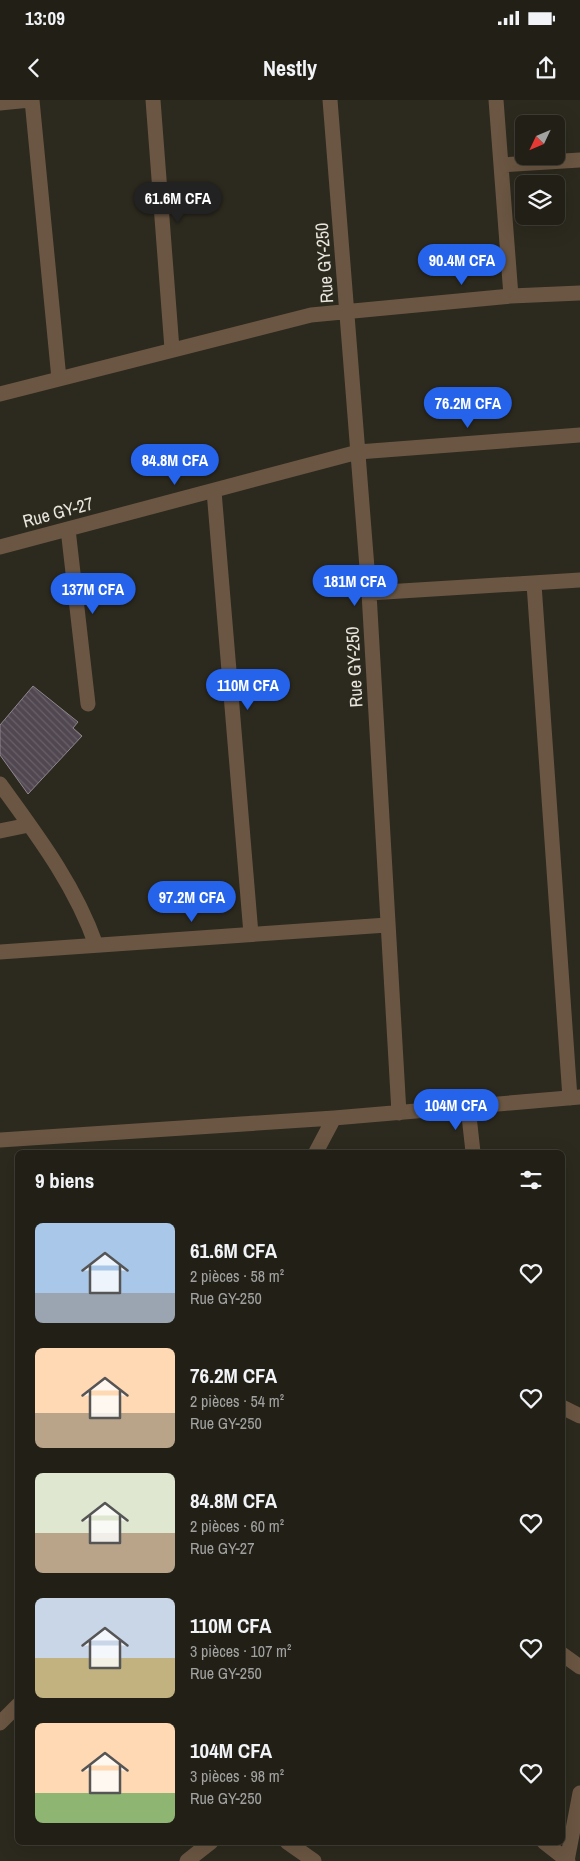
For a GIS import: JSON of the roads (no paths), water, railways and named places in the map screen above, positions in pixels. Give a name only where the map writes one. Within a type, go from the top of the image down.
[{"type":"street","points":[[0,103],[31,100],[59,379]]},
{"type":"street","points":[[153,100],[172,350]]},
{"type":"street","name":"Rue GY-250","points":[[330,100],[369,592],[398,1113]]},
{"type":"street","points":[[496,100],[511,296]]},
{"type":"street","points":[[501,165],[580,160]]},
{"type":"street","points":[[0,394],[311,315],[511,296],[580,293]]},
{"type":"street","name":"Rue GY-27","points":[[0,547],[358,452],[580,435]]},
{"type":"street","points":[[214,491],[251,934]]},
{"type":"street","points":[[68,530],[88,704]]},
{"type":"street","points":[[369,592],[580,580]]},
{"type":"street","points":[[0,1140],[334,1118],[575,1098],[534,584]]},
{"type":"street","points":[[0,784],[74,892],[86,916],[96,945]]},
{"type":"street","points":[[0,831],[29,825]]},
{"type":"street","points":[[0,952],[387,925]]},
{"type":"street","points":[[468,1107],[473,1150]]},
{"type":"street","points":[[317,1150],[334,1118]]},
{"type":"street","points":[[565,1408],[580,1416]]},
{"type":"street","points":[[565,1656],[580,1667]]},
{"type":"street","points":[[0,1723],[15,1708]]},
{"type":"street","points":[[548,1845],[567,1861],[580,1793]]},
{"type":"street","points":[[187,1861],[207,1845]]},
{"type":"street","points":[[291,1845],[314,1861]]}]
